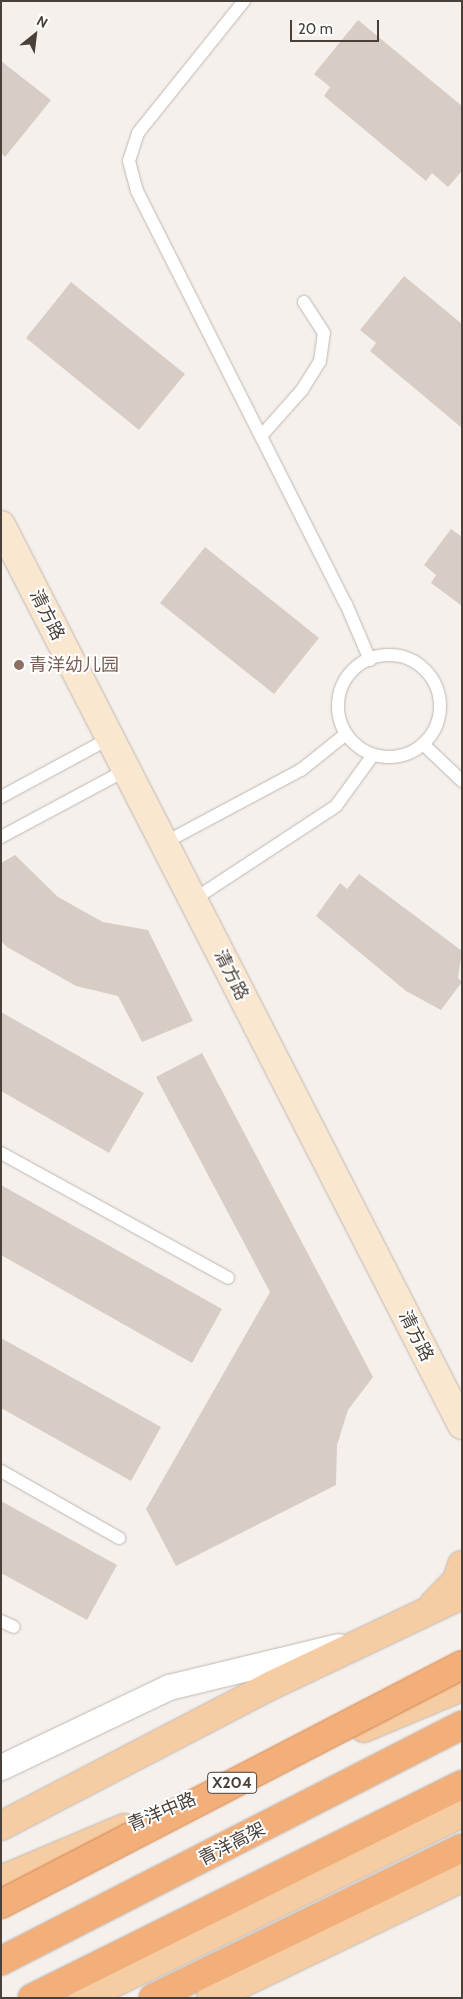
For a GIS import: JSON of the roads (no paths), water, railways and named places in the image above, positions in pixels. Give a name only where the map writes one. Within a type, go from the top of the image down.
[{"type":"highway","points":[[1,1904],[462,1665]]},
{"type":"highway","name":"青洋高架","points":[[1,1962],[462,1725]]},
{"type":"highway","points":[[32,1998],[462,1785]]},
{"type":"highway","points":[[153,1998],[462,1848]]},
{"type":"main road","points":[[428,1612],[457,1580],[462,1565]]},
{"type":"main road","points":[[1,1826],[270,1686],[462,1596]]},
{"type":"main road","name":"青洋中路","points":[[1,1880],[462,1687]]},
{"type":"main road","points":[[83,1998],[462,1812]]},
{"type":"main road","points":[[211,1998],[462,1878]]},
{"type":"street","name":"清方路","points":[[1,525],[462,1426]]},
{"type":"street","points":[[1,1767],[169,1687],[372,1638]]},
{"type":"lane","points":[[244,1],[138,133],[129,161],[136,191],[261,436],[370,660]]},
{"type":"lane","points":[[261,436],[302,390],[320,360],[324,333],[304,302]]},
{"type":"lane","points":[[391,655],[407,659],[432,680],[440,714],[423,744],[408,754],[373,755],[346,734],[338,704],[341,688],[348,675],[370,660],[391,655]]},
{"type":"lane","points":[[164,843],[301,770],[346,734]]},
{"type":"lane","points":[[1,797],[110,738]]},
{"type":"lane","points":[[423,744],[462,781]]},
{"type":"lane","points":[[193,900],[336,806],[373,755]]},
{"type":"lane","points":[[1,837],[126,770]]},
{"type":"lane","points":[[1,1153],[228,1278]]},
{"type":"lane","points":[[1,1471],[119,1538]]},
{"type":"lane","points":[[1,1620],[14,1627]]},
{"type":"place","name":"青洋幼儿园","points":[[19,665]]}]
